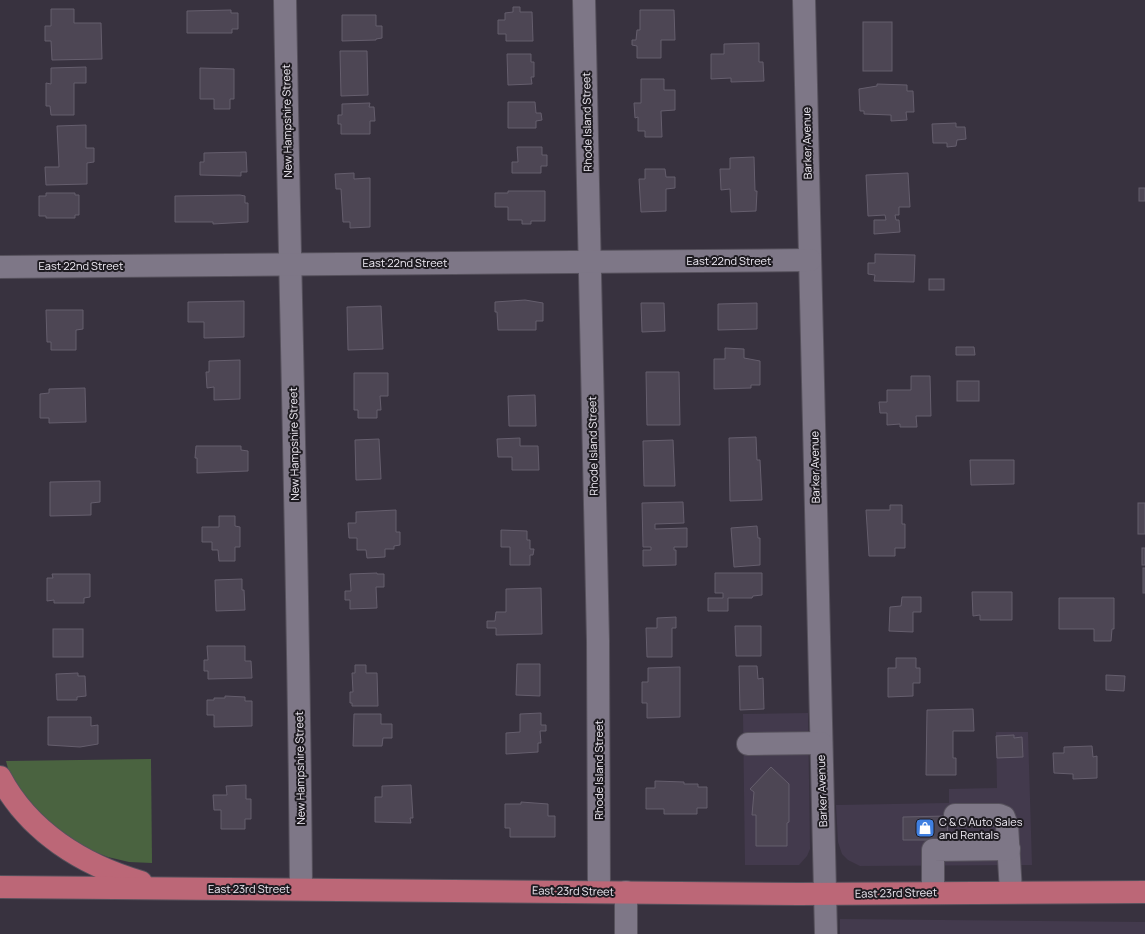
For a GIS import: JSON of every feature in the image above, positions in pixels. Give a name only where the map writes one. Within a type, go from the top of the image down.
[{"type":"main road","points":[[0,777],[7,790],[26,815],[54,841],[120,876],[161,888]]},
{"type":"main road","name":"East 23rd Street","points":[[0,887],[825,894],[933,892],[1145,892]]},
{"type":"street","name":"New Hampshire Street","points":[[285,0],[294,385],[301,889]]},
{"type":"street","name":"Rhode Island Street","points":[[584,0],[598,641],[599,892]]},
{"type":"street","name":"Barker Avenue","points":[[804,0],[826,934]]},
{"type":"street","name":"East 22nd Street","points":[[0,267],[810,260]]},
{"type":"street","points":[[748,744],[821,743]]},
{"type":"street","points":[[955,815],[999,815],[1004,817],[1008,825],[1011,892]]},
{"type":"street","points":[[933,892],[933,850],[1009,850]]},
{"type":"street","points":[[626,892],[626,934]]},
{"type":"shaded area","points":[[808,713],[810,849],[807,856],[799,865],[745,865],[743,714]]},
{"type":"shaded area","points":[[996,732],[1028,732],[1032,865],[860,866],[848,860],[842,854],[838,842],[836,805],[949,803],[949,789],[997,788]]},
{"type":"shaded area","points":[[840,919],[1145,922],[1145,934],[840,934]]},
{"type":"green space","points":[[151,759],[152,863],[129,862],[108,857],[79,846],[31,808],[9,772],[6,761]]},
{"type":"building","points":[[513,7],[520,7],[520,12],[532,12],[533,41],[506,41],[506,34],[498,34],[498,20],[505,20],[505,13],[513,12]]},
{"type":"building","points":[[51,9],[74,9],[74,23],[101,23],[102,59],[52,60],[51,41],[45,41],[45,26],[51,26]]},
{"type":"building","points":[[231,10],[231,13],[238,13],[238,29],[232,29],[232,33],[187,33],[187,11]]},
{"type":"building","points":[[640,10],[674,10],[675,40],[661,40],[661,58],[637,58],[637,46],[632,45],[632,40],[636,40],[637,30],[640,30]]},
{"type":"building","points":[[342,15],[376,15],[376,26],[382,26],[382,38],[376,40],[342,41]]},
{"type":"building","points":[[863,22],[892,22],[892,71],[863,71]]},
{"type":"building","points":[[759,43],[759,62],[763,62],[764,81],[731,82],[731,78],[711,79],[711,54],[724,54],[724,44]]},
{"type":"building","points":[[340,51],[367,51],[368,95],[341,96]]},
{"type":"building","points":[[507,54],[531,54],[531,62],[534,62],[534,77],[531,77],[532,84],[508,85]]},
{"type":"building","points":[[86,67],[86,83],[74,83],[74,115],[51,115],[50,106],[46,106],[46,83],[51,84],[51,68]]},
{"type":"building","points":[[200,68],[234,69],[234,99],[230,99],[230,109],[214,109],[214,99],[200,99]]},
{"type":"building","points":[[641,79],[664,79],[664,90],[675,90],[675,110],[661,111],[662,137],[645,137],[645,131],[638,131],[638,117],[635,118],[634,103],[641,103]]},
{"type":"building","points":[[877,84],[907,85],[907,91],[913,91],[914,112],[906,112],[907,120],[891,121],[891,115],[864,114],[864,111],[860,111],[859,89],[877,86]]},
{"type":"building","points":[[508,102],[535,102],[536,113],[541,113],[542,120],[536,121],[536,128],[508,128]]},
{"type":"building","points":[[370,103],[369,107],[374,107],[375,121],[370,121],[370,134],[341,134],[341,124],[338,124],[338,115],[342,115],[342,104]]},
{"type":"building","points":[[956,123],[956,127],[965,127],[966,139],[957,140],[956,146],[947,147],[947,143],[933,143],[932,124]]},
{"type":"building","points":[[86,125],[86,148],[94,148],[94,162],[87,163],[87,184],[46,185],[45,167],[59,167],[57,126]]},
{"type":"building","points":[[517,147],[542,147],[542,155],[547,155],[547,166],[541,166],[541,173],[512,173],[512,162],[518,162]]},
{"type":"building","points":[[246,152],[247,172],[241,172],[241,176],[200,175],[200,162],[204,162],[204,153]]},
{"type":"building","points":[[754,157],[755,191],[757,191],[756,211],[731,212],[730,189],[721,190],[720,169],[730,169],[730,158]]},
{"type":"building","points":[[645,169],[665,169],[666,177],[675,177],[675,188],[666,189],[666,211],[641,212],[639,179],[645,179]]},
{"type":"building","points":[[354,173],[354,179],[370,178],[370,227],[350,228],[350,222],[343,222],[341,189],[336,189],[335,174]]},
{"type":"building","points":[[908,173],[910,207],[899,207],[899,215],[895,215],[896,220],[899,220],[900,232],[874,234],[874,220],[886,220],[885,215],[868,216],[866,175]]},
{"type":"building","points":[[1139,188],[1145,188],[1145,201],[1139,201]]},
{"type":"building","points":[[508,191],[545,191],[545,221],[531,221],[531,224],[522,224],[522,220],[508,220],[508,207],[495,207],[495,193],[508,193]]},
{"type":"building","points":[[46,193],[75,193],[75,195],[79,195],[79,215],[75,215],[75,218],[46,218],[46,216],[39,216],[39,196],[46,196]]},
{"type":"building","points":[[175,196],[245,196],[245,203],[248,203],[248,222],[213,224],[213,222],[175,222]]},
{"type":"building","points":[[875,254],[915,255],[914,282],[874,281],[875,275],[868,274],[868,263],[875,263]]},
{"type":"building","points":[[929,279],[944,279],[944,290],[929,290]]},
{"type":"building","points":[[525,300],[543,303],[543,321],[536,321],[536,330],[498,330],[495,302]]},
{"type":"building","points":[[244,301],[244,337],[204,338],[204,322],[188,322],[188,302]]},
{"type":"building","points":[[641,303],[664,303],[665,331],[642,332]]},
{"type":"building","points":[[757,303],[757,329],[718,330],[718,304]]},
{"type":"building","points":[[381,306],[383,349],[348,350],[347,307]]},
{"type":"building","points":[[46,310],[83,310],[83,329],[76,330],[76,350],[51,350],[51,342],[47,342]]},
{"type":"building","points":[[956,347],[974,347],[975,355],[956,355]]},
{"type":"building","points":[[725,348],[744,349],[744,358],[760,361],[760,385],[751,385],[751,388],[714,389],[714,359],[725,359]]},
{"type":"building","points":[[240,360],[240,399],[214,400],[214,387],[207,388],[206,372],[209,372],[209,361]]},
{"type":"building","points":[[646,372],[679,372],[680,425],[647,425]]},
{"type":"building","points":[[354,373],[388,373],[388,396],[380,396],[381,410],[377,410],[377,418],[358,418],[358,410],[354,410]]},
{"type":"building","points":[[911,376],[930,376],[931,416],[916,416],[917,427],[900,427],[900,424],[887,425],[887,413],[880,413],[879,402],[887,402],[887,390],[911,390]]},
{"type":"building","points":[[957,381],[979,381],[979,401],[957,401]]},
{"type":"building","points":[[85,388],[86,422],[49,423],[49,418],[40,418],[40,394],[49,393],[49,389]]},
{"type":"building","points":[[535,395],[536,426],[509,426],[508,396]]},
{"type":"building","points":[[756,437],[757,460],[760,460],[762,500],[730,501],[729,438]]},
{"type":"building","points":[[520,438],[520,446],[538,446],[539,470],[512,470],[512,457],[498,457],[497,439]]},
{"type":"building","points":[[379,439],[381,479],[356,480],[355,440]]},
{"type":"building","points":[[673,440],[675,486],[644,486],[643,441]]},
{"type":"building","points":[[196,446],[241,446],[241,450],[248,451],[248,471],[197,473],[197,458],[195,458]]},
{"type":"building","points":[[970,460],[1014,460],[1014,484],[971,485]]},
{"type":"building","points":[[100,481],[100,502],[91,503],[91,515],[50,516],[50,482]]},
{"type":"building","points":[[683,502],[684,523],[655,524],[655,529],[687,528],[687,547],[674,547],[674,550],[676,550],[676,565],[643,566],[643,550],[651,550],[651,547],[643,547],[642,503]]},
{"type":"building","points":[[1138,503],[1145,503],[1145,534],[1138,534]]},
{"type":"building","points":[[890,505],[902,505],[902,524],[905,524],[905,548],[895,548],[895,556],[869,556],[866,510],[890,510]]},
{"type":"building","points":[[396,510],[396,532],[400,532],[400,545],[394,546],[394,549],[385,549],[385,557],[367,558],[366,550],[357,550],[357,538],[349,538],[348,523],[356,523],[356,512]]},
{"type":"building","points":[[219,516],[235,516],[235,526],[240,527],[240,547],[235,547],[235,561],[219,561],[218,550],[212,550],[212,542],[202,542],[202,527],[219,527]]},
{"type":"building","points":[[757,526],[758,538],[760,538],[760,565],[734,567],[731,528]]},
{"type":"building","points":[[501,530],[527,531],[527,540],[530,540],[530,549],[534,549],[533,555],[530,555],[530,565],[510,565],[510,547],[501,547]]},
{"type":"building","points":[[1142,548],[1145,548],[1145,565],[1142,565]]},
{"type":"building","points":[[1143,568],[1145,568],[1145,593],[1143,593]]},
{"type":"building","points":[[715,573],[762,573],[762,595],[753,596],[752,598],[728,598],[728,611],[708,611],[708,598],[723,598],[723,593],[715,593]]},
{"type":"building","points":[[52,574],[90,574],[90,597],[84,598],[84,603],[54,603],[54,600],[47,601],[47,578],[53,578]]},
{"type":"building","points":[[350,574],[384,574],[384,587],[376,587],[377,608],[350,609],[350,600],[345,600],[345,591],[351,591]]},
{"type":"building","points":[[242,579],[245,610],[216,611],[215,580]]},
{"type":"building","points":[[541,588],[542,634],[496,635],[496,628],[487,628],[487,621],[495,621],[496,612],[506,612],[506,589]]},
{"type":"building","points":[[972,592],[1012,592],[1012,620],[980,620],[980,615],[973,616]]},
{"type":"building","points":[[902,597],[921,597],[921,612],[913,612],[913,632],[889,631],[890,607],[901,606]]},
{"type":"building","points":[[1059,598],[1114,598],[1114,629],[1112,629],[1111,641],[1094,641],[1094,629],[1059,629]]},
{"type":"building","points":[[676,617],[676,628],[672,628],[672,657],[647,657],[646,628],[657,628],[657,618]]},
{"type":"building","points":[[735,626],[761,626],[761,656],[736,656]]},
{"type":"building","points":[[53,629],[83,629],[83,657],[53,657]]},
{"type":"building","points":[[207,646],[245,646],[245,661],[251,661],[252,678],[208,679],[208,671],[204,671],[204,660],[208,660]]},
{"type":"building","points":[[896,658],[916,658],[916,668],[920,668],[920,683],[913,683],[913,696],[888,697],[888,668],[896,668]]},
{"type":"building","points":[[517,664],[540,664],[540,696],[516,695]]},
{"type":"building","points":[[355,665],[366,665],[366,673],[377,673],[378,706],[352,706],[352,703],[350,703],[350,692],[353,692],[352,673],[355,673]]},
{"type":"building","points":[[739,666],[757,666],[758,679],[763,678],[764,709],[740,710]]},
{"type":"building","points":[[680,667],[680,717],[647,718],[647,703],[642,703],[642,682],[648,682],[648,668]]},
{"type":"building","points":[[78,673],[78,676],[85,676],[86,696],[77,697],[77,700],[57,700],[56,674]]},
{"type":"building","points":[[1106,675],[1125,676],[1124,691],[1106,690]]},
{"type":"building","points":[[225,696],[245,697],[245,701],[252,701],[252,726],[214,727],[214,715],[207,715],[207,700],[214,700],[214,698],[225,698]]},
{"type":"building","points":[[973,709],[974,731],[953,731],[953,758],[956,758],[956,775],[926,775],[927,710]]},
{"type":"building","points":[[541,713],[541,725],[546,725],[546,731],[540,731],[541,743],[538,743],[538,752],[506,754],[506,733],[520,732],[520,714]]},
{"type":"building","points":[[354,714],[381,714],[381,724],[392,724],[392,738],[383,738],[382,746],[353,746]]},
{"type":"building","points":[[48,717],[91,717],[91,726],[98,725],[98,744],[80,747],[48,745]]},
{"type":"building","points":[[1014,735],[1014,738],[1022,737],[1023,757],[997,758],[996,736]]},
{"type":"building","points":[[1092,746],[1093,757],[1097,756],[1097,778],[1073,779],[1073,774],[1054,773],[1053,753],[1064,753],[1064,747]]},
{"type":"building","points":[[771,767],[789,784],[789,822],[787,823],[787,846],[756,846],[756,815],[752,815],[754,792],[750,789]]},
{"type":"building","points":[[655,781],[684,782],[684,784],[698,784],[698,787],[707,787],[707,808],[697,808],[697,814],[664,814],[664,809],[646,809],[646,788],[655,788]]},
{"type":"building","points":[[246,785],[246,799],[251,799],[251,819],[245,819],[245,829],[221,829],[221,810],[214,810],[213,795],[227,795],[226,786]]},
{"type":"building","points":[[411,785],[413,818],[410,818],[411,823],[375,822],[375,797],[382,797],[382,786]]},
{"type":"building","points":[[521,802],[548,804],[548,816],[555,816],[555,837],[510,837],[510,828],[505,828],[505,804],[521,804]]},
{"type":"building","name":"C & G Auto Sales and Rentals","points":[[947,816],[948,840],[903,840],[903,817]]},
{"type":"place","name":"C & G Auto Sales and Rentals","points":[[925,828]]}]
